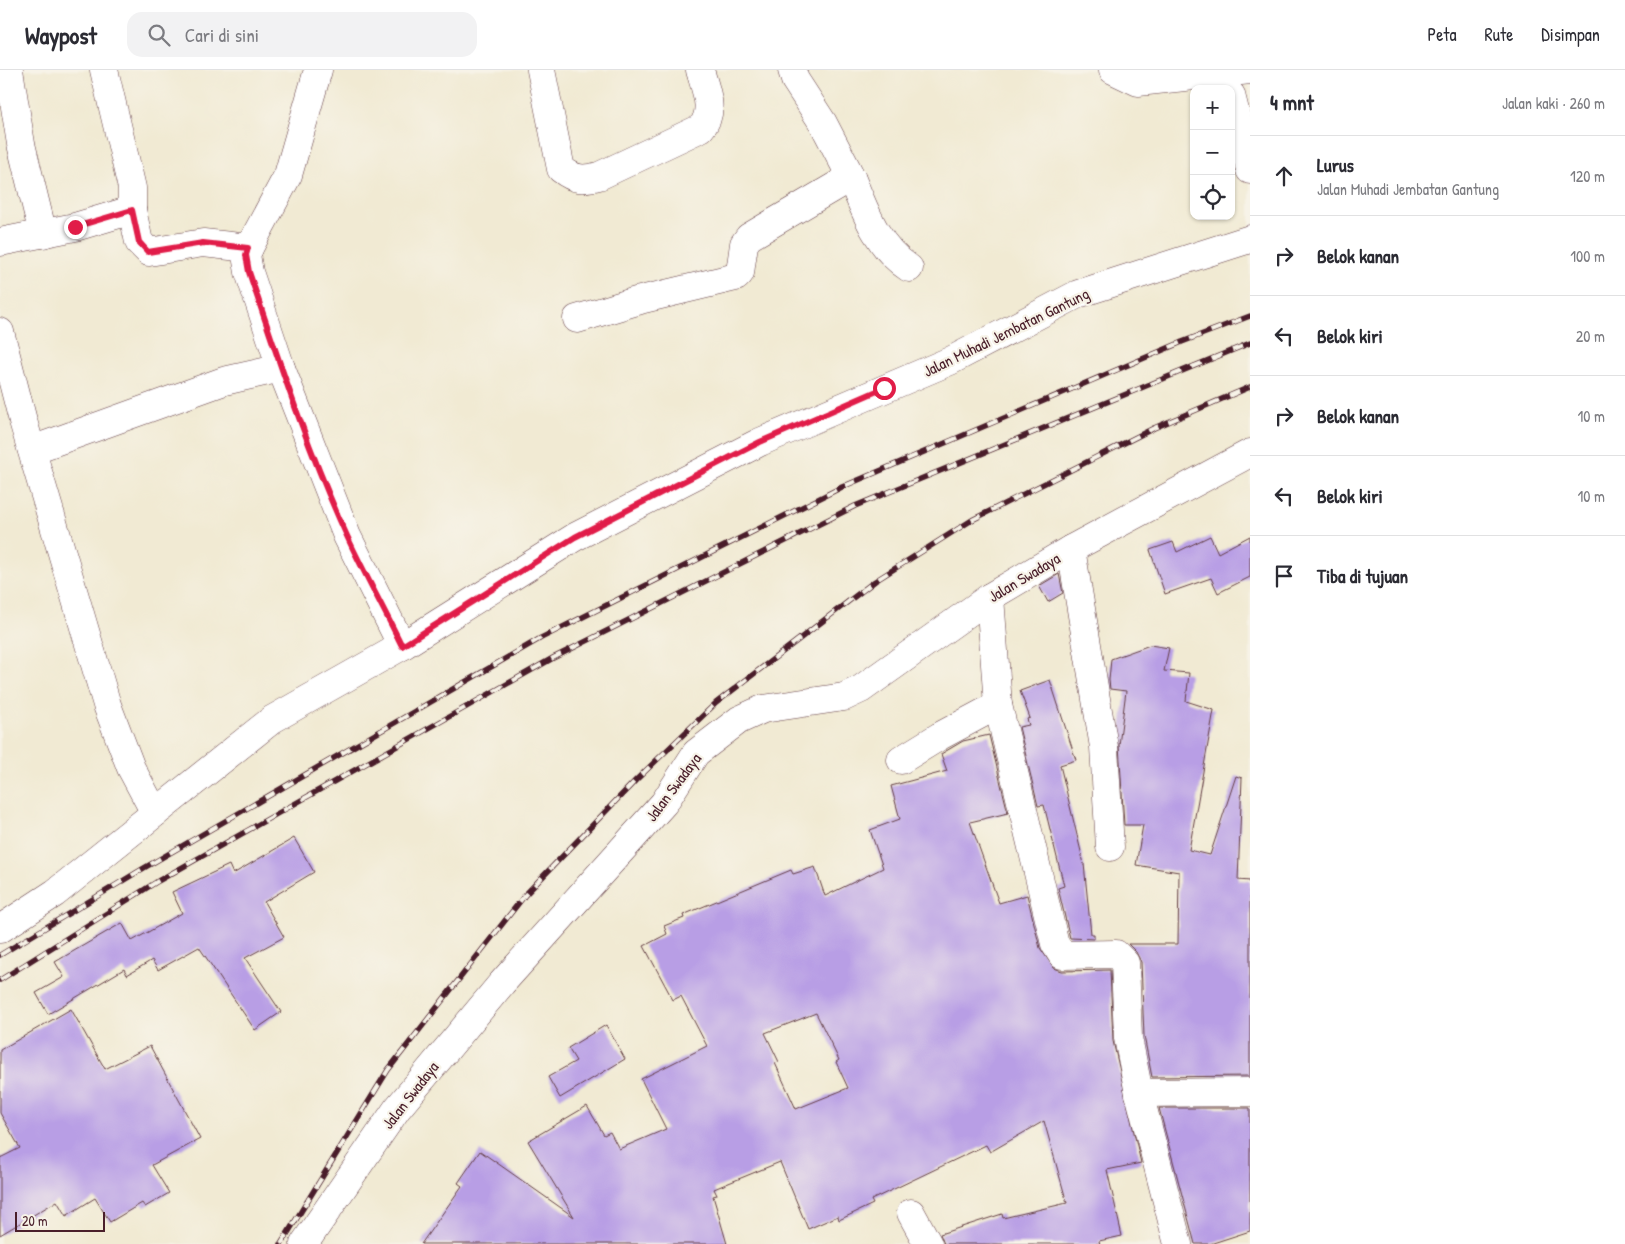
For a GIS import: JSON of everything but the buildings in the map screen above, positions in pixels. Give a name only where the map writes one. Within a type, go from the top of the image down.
[{"type":"street","points":[[9,70],[11,147],[43,234]]},
{"type":"street","points":[[104,70],[132,188],[132,210],[139,242],[148,252],[203,243],[248,248]]},
{"type":"street","points":[[318,70],[288,175],[246,255],[249,272],[281,368],[347,536],[402,646]]},
{"type":"street","points":[[541,70],[561,169],[572,178],[582,180],[599,176],[701,128],[706,122],[710,108],[700,70]]},
{"type":"street","points":[[792,70],[795,80],[823,122],[879,237],[893,257],[908,268]]},
{"type":"street","points":[[1113,70],[1138,82],[1234,82],[1250,170]]},
{"type":"street","points":[[577,319],[640,300],[736,277],[740,274],[744,244],[749,237],[851,178]]},
{"type":"street","points":[[0,242],[75,227],[132,210]]},
{"type":"street","name":"Jalan Muhadi Jembatan Gantung","points":[[0,929],[55,892],[273,719],[402,646],[575,537],[760,442],[950,361],[1078,294],[1250,239]]},
{"type":"street","points":[[0,332],[32,450],[107,705],[130,768],[156,813]]},
{"type":"street","points":[[32,450],[224,381],[281,368]]},
{"type":"street","name":"Jalan Swadaya","points":[[304,1244],[397,1109],[502,983],[664,803],[696,753],[739,720],[763,709],[844,697],[861,689],[990,597],[1071,549],[1250,453]]},
{"type":"street","points":[[1071,549],[1104,747],[1110,847]]},
{"type":"street","points":[[990,597],[998,705],[1055,944],[1062,955],[1116,954],[1125,963],[1128,1038],[1139,1093],[1178,1244]]},
{"type":"street","points":[[901,760],[940,736],[998,705]]},
{"type":"street","points":[[1139,1093],[1250,1092]]},
{"type":"street","points":[[911,1213],[928,1244]]},
{"type":"railway","points":[[0,955],[144,868],[541,638],[842,487],[1182,342],[1250,316]]},
{"type":"railway","points":[[0,980],[158,881],[553,658],[855,506],[1250,343]]},
{"type":"railway","points":[[281,1244],[388,1070],[525,895],[636,780],[716,703],[875,581],[972,520],[1154,428],[1250,387]]},
{"type":"route","points":[[75,227],[132,210],[139,242],[148,252],[203,243],[248,248],[246,255],[249,272],[281,368],[316,460],[347,536],[402,646],[575,537],[760,442],[884,388]]}]
